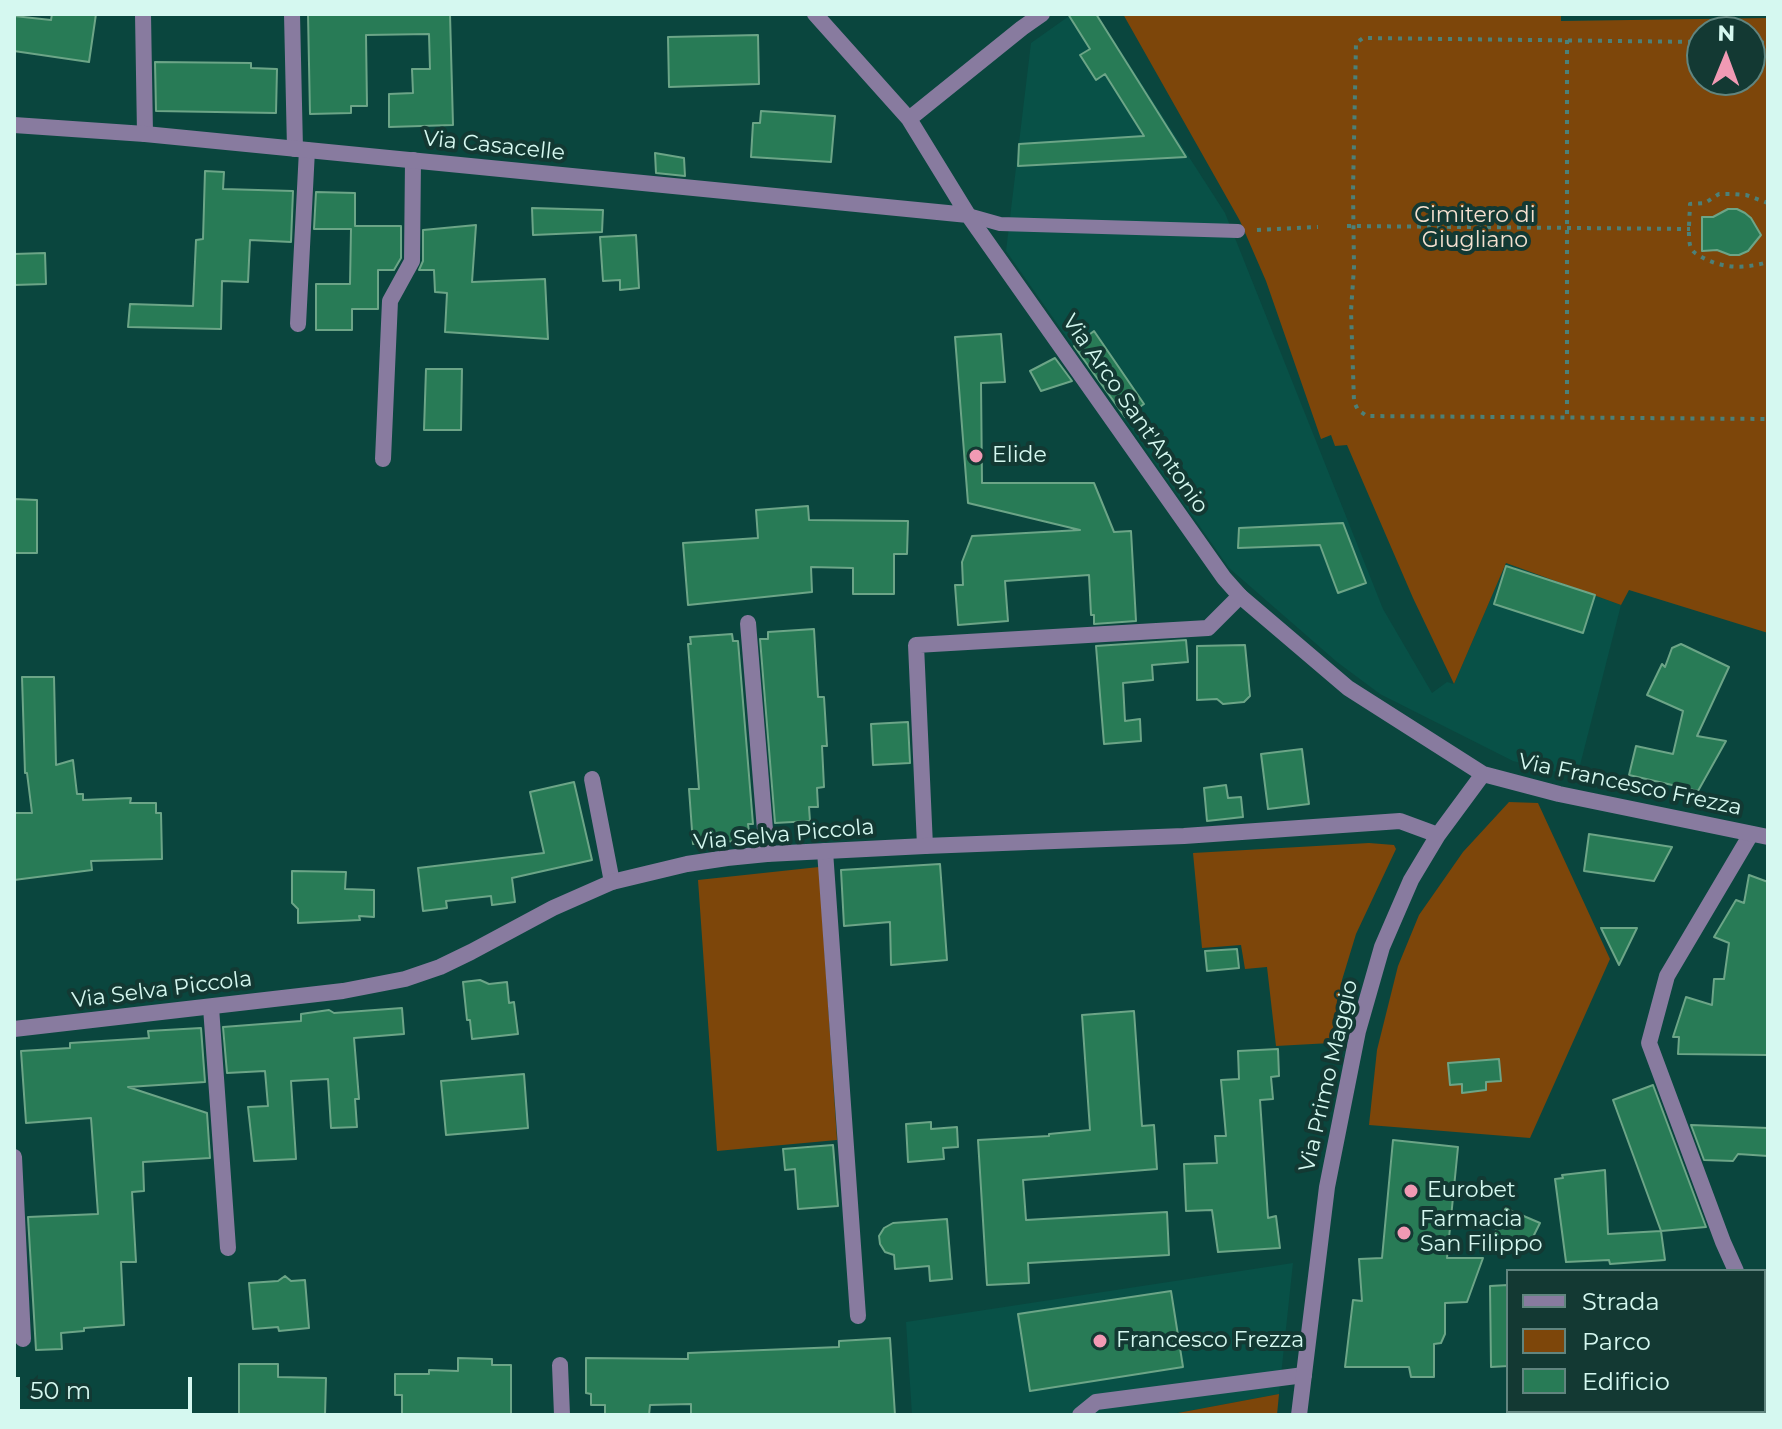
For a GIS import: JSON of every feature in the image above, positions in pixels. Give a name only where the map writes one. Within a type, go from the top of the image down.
[{"type":"street","points":[[143,14],[145,134]]},
{"type":"street","points":[[292,14],[301,149],[298,324]]},
{"type":"street","name":"Via Arco Sant'Antonio","points":[[815,14],[909,119],[968,215],[1224,578],[1240,596],[1348,688],[1483,774]]},
{"type":"street","points":[[909,119],[1042,14]]},
{"type":"street","name":"Via Casacelle","points":[[14,125],[145,134],[968,215]]},
{"type":"street","points":[[383,459],[390,301],[412,261],[413,160]]},
{"type":"street","points":[[925,846],[916,645],[1208,628],[1240,596]]},
{"type":"street","points":[[748,623],[767,854]]},
{"type":"street","name":"Via Francesco Frezza","points":[[1483,774],[1559,794],[1768,837]]},
{"type":"street","name":"Via Primo Maggio","points":[[1299,1415],[1327,1187],[1358,1031],[1382,947],[1411,880],[1438,835],[1483,774]]},
{"type":"street","points":[[592,779],[612,882]]},
{"type":"street","name":"Via Selva Piccola","points":[[14,1029],[343,991],[405,979],[451,962],[553,908],[612,882],[687,864],[767,854],[1184,836],[1400,821],[1438,835]]},
{"type":"street","points":[[1735,1269],[1649,1043],[1667,976],[1751,834]]},
{"type":"street","points":[[825,851],[858,1316]]},
{"type":"street","points":[[211,1007],[228,1248]]},
{"type":"street","points":[[14,1157],[23,1339]]},
{"type":"street","points":[[560,1365],[562,1415]]},
{"type":"street","points":[[1080,1415],[1096,1402],[1304,1375]]},
{"type":"lane","points":[[968,215],[1000,224],[1238,231]]},
{"type":"path","points":[[1686,42],[1363,38],[1356,43],[1351,311],[1354,402],[1358,410],[1367,416],[1768,419]]},
{"type":"path","points":[[1567,40],[1567,417]]},
{"type":"path","points":[[1768,203],[1746,195],[1719,194],[1705,203],[1690,204],[1689,245],[1710,262],[1734,268],[1768,262]]},
{"type":"path","points":[[1347,226],[1690,229]]},
{"type":"path","points":[[1238,231],[1318,227]]},
{"type":"shaded area","points":[[1072,14],[1097,14],[1225,213],[1383,609],[1432,693],[1447,682],[1454,684],[1506,563],[1621,605],[1577,777],[1513,761],[1380,694],[1337,662],[1229,568],[1006,251],[1031,43]]},
{"type":"shaded area","points":[[1293,1263],[1279,1394],[1167,1415],[912,1415],[906,1322]]},
{"type":"green space","name":"Cimitero di Giugliano","points":[[1123,14],[1561,14],[1561,21],[1686,19],[1686,96],[1766,96],[1768,18],[1768,633],[1629,590],[1621,605],[1506,563],[1454,684],[1347,445],[1335,446],[1331,435],[1321,439],[1266,281],[1240,221]]},
{"type":"green space","points":[[1509,802],[1538,803],[1610,959],[1530,1138],[1369,1125],[1377,1050],[1398,966],[1419,915],[1463,852]]},
{"type":"green space","points":[[1369,843],[1394,845],[1396,849],[1356,934],[1342,980],[1331,1043],[1276,1046],[1267,967],[1245,969],[1241,945],[1202,948],[1193,853]]},
{"type":"green space","points":[[819,867],[837,1140],[717,1151],[698,880]]},
{"type":"green space","points":[[1279,1394],[1277,1415],[1167,1415]]},
{"type":"building","points":[[52,14],[96,14],[89,62],[14,51],[14,16],[51,20]]},
{"type":"building","points":[[308,14],[450,14],[453,125],[389,127],[389,94],[413,93],[412,69],[430,69],[429,34],[366,35],[367,106],[351,106],[351,113],[310,114]]},
{"type":"building","points":[[1068,14],[1096,14],[1186,157],[1018,166],[1019,144],[1144,136],[1105,74],[1096,80],[1080,55],[1090,49]]},
{"type":"building","points":[[758,35],[759,84],[669,87],[668,37]]},
{"type":"building","points":[[155,62],[251,63],[251,68],[277,69],[276,113],[156,111]]},
{"type":"building","points":[[761,111],[835,116],[831,162],[751,157],[753,123],[760,123]]},
{"type":"building","points":[[655,153],[684,158],[685,176],[656,173]]},
{"type":"building","points":[[205,171],[224,172],[223,189],[293,191],[291,242],[250,240],[248,282],[222,281],[221,329],[128,327],[130,304],[193,306],[196,240],[203,239]]},
{"type":"building","points":[[316,192],[355,193],[355,226],[401,226],[401,258],[394,270],[378,270],[378,309],[352,309],[352,330],[316,330],[316,284],[350,284],[351,229],[314,229]]},
{"type":"building","points":[[532,208],[603,210],[602,232],[533,235]]},
{"type":"building","points":[[1728,209],[1745,213],[1761,235],[1748,251],[1739,255],[1717,250],[1702,251],[1702,217],[1713,217]]},
{"type":"building","points":[[476,225],[472,282],[545,279],[548,339],[445,332],[447,293],[435,292],[434,270],[419,270],[423,261],[423,230]]},
{"type":"building","points":[[636,235],[639,288],[620,290],[620,280],[603,281],[600,237]]},
{"type":"building","points":[[45,253],[46,284],[14,285],[14,254]]},
{"type":"building","points":[[1094,331],[1144,404],[1125,417],[1074,346]]},
{"type":"building","points":[[1001,334],[1005,382],[981,383],[982,483],[1094,483],[1114,532],[1131,531],[1136,621],[1094,624],[1089,575],[1005,581],[1008,621],[958,625],[955,585],[963,585],[962,562],[972,536],[1080,530],[968,503],[955,337]]},
{"type":"building","points":[[1055,358],[1072,381],[1041,391],[1030,371]]},
{"type":"building","points":[[426,369],[462,369],[461,430],[424,430]]},
{"type":"building","points":[[14,499],[37,500],[37,553],[14,553]]},
{"type":"building","points":[[808,506],[809,520],[908,521],[907,554],[894,554],[894,594],[853,594],[853,568],[811,567],[812,592],[688,605],[683,543],[758,538],[756,510]]},
{"type":"building","points":[[1343,523],[1366,583],[1338,593],[1320,545],[1238,548],[1239,528]]},
{"type":"building","points":[[1506,566],[1595,595],[1583,633],[1494,604]]},
{"type":"building","points":[[814,629],[818,697],[824,697],[827,746],[822,746],[824,787],[817,788],[818,807],[809,807],[810,821],[775,823],[760,639],[768,639],[768,632]]},
{"type":"building","points":[[732,634],[733,641],[738,641],[753,824],[748,824],[750,840],[693,844],[689,789],[699,789],[688,644],[691,644],[690,637]]},
{"type":"building","points":[[1186,640],[1188,662],[1152,665],[1153,680],[1123,683],[1125,721],[1140,719],[1141,741],[1104,744],[1096,646]]},
{"type":"building","points":[[1681,644],[1729,667],[1697,736],[1726,741],[1698,791],[1629,775],[1636,746],[1673,754],[1683,711],[1647,695],[1662,664],[1665,667],[1672,648]]},
{"type":"building","points":[[1245,645],[1250,696],[1244,702],[1223,704],[1217,699],[1197,700],[1197,646]]},
{"type":"building","points":[[22,677],[54,677],[56,765],[73,760],[77,794],[83,794],[83,800],[131,798],[130,803],[156,803],[156,813],[161,813],[162,859],[91,861],[92,870],[14,880],[14,813],[32,813],[25,773]]},
{"type":"building","points":[[908,722],[910,763],[873,765],[871,724]]},
{"type":"building","points":[[1302,749],[1309,804],[1268,809],[1261,754]]},
{"type":"building","points":[[574,782],[592,860],[512,878],[515,902],[492,905],[491,896],[446,901],[447,908],[423,911],[418,868],[544,853],[530,792]]},
{"type":"building","points":[[1226,785],[1228,798],[1241,797],[1243,817],[1207,821],[1204,788]]},
{"type":"building","points":[[1589,834],[1672,847],[1654,881],[1584,871]]},
{"type":"building","points":[[940,864],[947,960],[891,965],[890,922],[844,926],[841,870]]},
{"type":"building","points":[[292,871],[346,872],[345,889],[374,890],[374,917],[298,923],[298,909],[292,903]]},
{"type":"building","points":[[1749,875],[1768,882],[1768,1055],[1678,1054],[1679,1037],[1673,1037],[1686,997],[1712,1005],[1714,979],[1724,979],[1729,943],[1714,937],[1736,900],[1744,903]]},
{"type":"building","points":[[1601,928],[1637,928],[1619,965]]},
{"type":"building","points":[[1237,949],[1239,968],[1207,971],[1205,951]]},
{"type":"building","points":[[480,980],[489,984],[507,982],[509,1003],[514,1002],[518,1034],[472,1039],[463,982]]},
{"type":"building","points":[[402,1008],[404,1034],[354,1038],[359,1099],[355,1099],[357,1127],[331,1128],[328,1079],[291,1081],[296,1159],[254,1161],[248,1107],[268,1106],[265,1071],[227,1073],[223,1027],[301,1021],[301,1014],[329,1010],[334,1013]]},
{"type":"building","points":[[1134,1011],[1142,1126],[1154,1125],[1157,1169],[1023,1180],[1026,1220],[1167,1212],[1169,1255],[1028,1263],[1029,1283],[987,1285],[978,1140],[1090,1130],[1082,1015]]},
{"type":"building","points":[[201,1028],[205,1082],[128,1087],[207,1113],[210,1158],[143,1162],[144,1191],[132,1192],[136,1262],[121,1262],[124,1325],[61,1333],[62,1349],[36,1350],[28,1217],[98,1214],[91,1118],[26,1123],[21,1051],[70,1048],[70,1043],[149,1038],[148,1031]]},
{"type":"building","points":[[1278,1049],[1279,1076],[1271,1077],[1273,1099],[1260,1100],[1268,1218],[1276,1216],[1280,1248],[1218,1252],[1212,1210],[1186,1211],[1184,1164],[1217,1163],[1215,1136],[1226,1136],[1221,1080],[1239,1079],[1238,1051]]},
{"type":"building","points":[[1499,1059],[1501,1081],[1486,1082],[1486,1090],[1462,1093],[1462,1084],[1450,1085],[1448,1063]]},
{"type":"building","points":[[524,1074],[528,1128],[446,1135],[441,1081]]},
{"type":"building","points":[[1653,1085],[1706,1227],[1661,1231],[1613,1100]]},
{"type":"building","points":[[931,1122],[931,1129],[957,1127],[958,1147],[943,1148],[944,1159],[908,1162],[906,1124]]},
{"type":"building","points":[[1691,1125],[1768,1128],[1768,1156],[1738,1154],[1733,1161],[1704,1160]]},
{"type":"building","points":[[1393,1140],[1458,1147],[1447,1258],[1483,1258],[1467,1302],[1445,1303],[1445,1334],[1441,1343],[1434,1344],[1434,1377],[1411,1377],[1409,1367],[1345,1367],[1353,1300],[1362,1301],[1359,1259],[1382,1258]]},
{"type":"building","points":[[833,1145],[838,1206],[798,1209],[795,1169],[785,1170],[783,1149]]},
{"type":"building","points":[[1605,1170],[1608,1234],[1661,1231],[1665,1260],[1610,1264],[1609,1260],[1566,1262],[1555,1179],[1563,1178],[1562,1175]]},
{"type":"building","points":[[1505,1208],[1540,1223],[1531,1241],[1493,1237]]},
{"type":"building","points":[[947,1219],[952,1279],[930,1281],[929,1266],[895,1269],[894,1255],[885,1252],[880,1244],[879,1236],[884,1228],[893,1223]]},
{"type":"building","points":[[285,1276],[291,1281],[305,1280],[309,1328],[279,1331],[278,1327],[253,1329],[249,1283],[278,1281]]},
{"type":"building","points":[[1506,1285],[1506,1366],[1491,1367],[1490,1286]]},
{"type":"building","name":"Francesco Frezza","points":[[1171,1291],[1183,1367],[1030,1391],[1018,1314]]},
{"type":"building","points":[[890,1338],[895,1415],[691,1415],[691,1404],[650,1405],[649,1415],[605,1415],[605,1405],[591,1405],[591,1394],[586,1393],[586,1358],[688,1359],[688,1353],[839,1347],[839,1341]]},
{"type":"building","points":[[458,1358],[492,1359],[492,1365],[511,1365],[511,1415],[402,1415],[402,1395],[395,1395],[395,1374],[458,1371]]},
{"type":"building","points":[[239,1364],[278,1364],[278,1377],[326,1378],[325,1415],[239,1415]]},
{"type":"place","name":"Elide","points":[[976,456]]},
{"type":"place","name":"Eurobet","points":[[1411,1191]]},
{"type":"place","name":"Farmacia San Filippo","points":[[1404,1233]]},
{"type":"place","name":"Francesco Frezza","points":[[1100,1341]]}]
